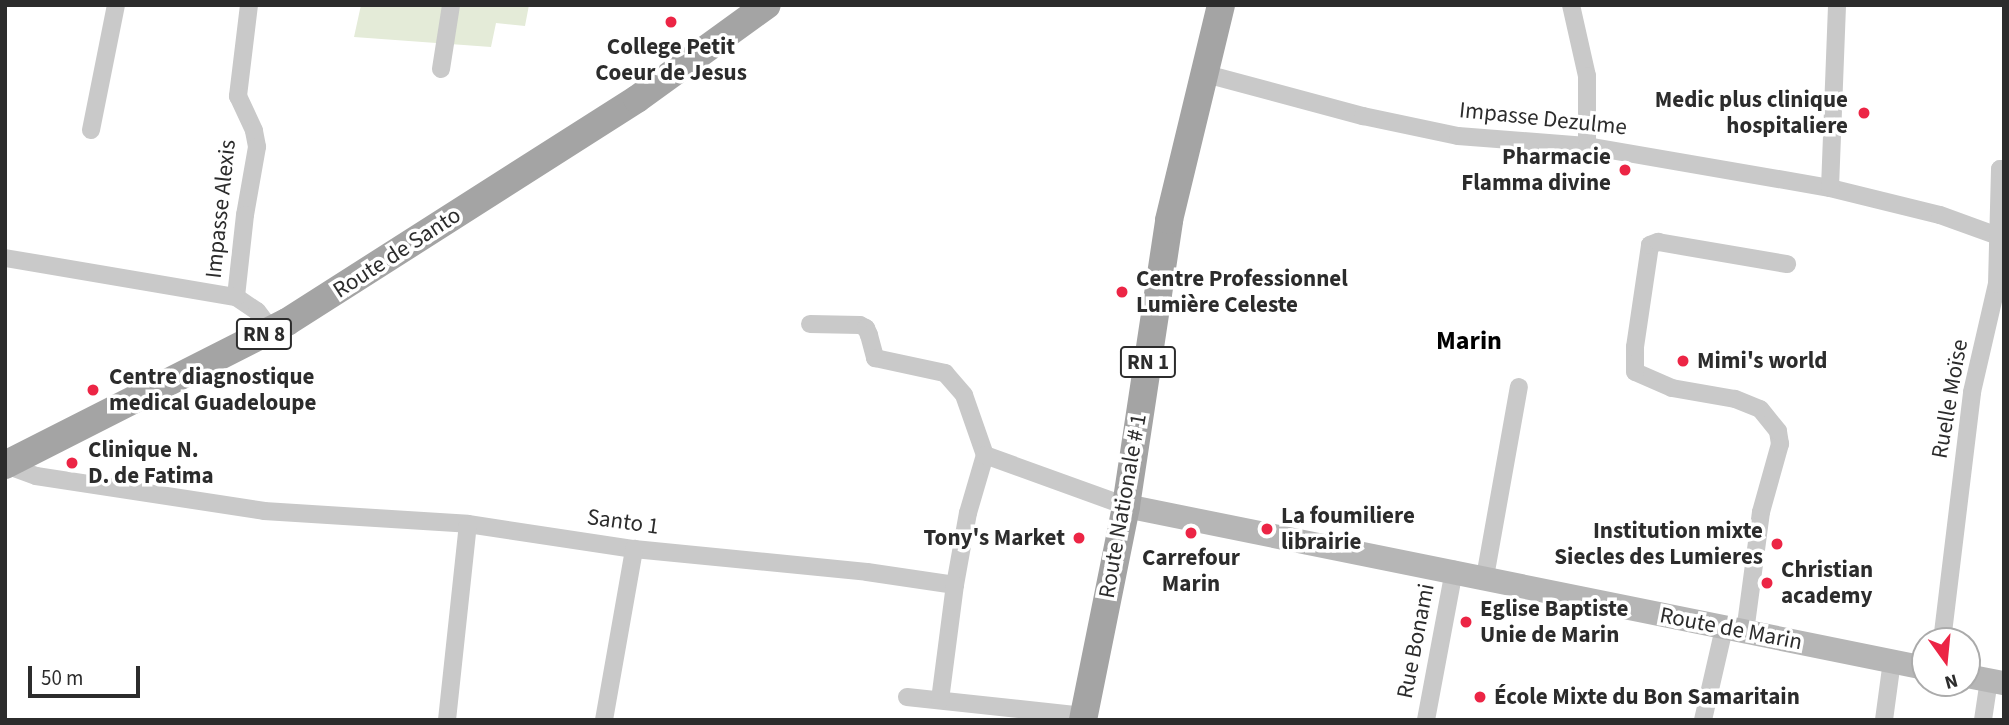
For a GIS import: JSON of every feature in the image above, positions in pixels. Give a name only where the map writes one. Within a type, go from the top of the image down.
[{"type":"main road","name":"Route de Santo","points":[[6,465],[272,331],[636,99],[767,5]]},
{"type":"main road","name":"Route Nationale # 1","points":[[1083,718],[1126,506],[1169,220],[1221,5]]},
{"type":"main road","name":"Route de Marin","points":[[1126,506],[1454,570],[1911,665]]},
{"type":"street","points":[[91,130],[116,5]]},
{"type":"street","name":"Impasse Alexis","points":[[236,297],[245,215],[257,147],[254,131],[238,96],[249,5]]},
{"type":"street","points":[[441,69],[451,5]]},
{"type":"street","points":[[1571,5],[1587,76],[1587,146]]},
{"type":"street","points":[[1830,188],[1837,5]]},
{"type":"street","name":"Impasse Dezulme","points":[[1206,74],[1363,116],[1458,136],[1587,146],[1830,188],[1940,215],[1998,236]]},
{"type":"street","name":"Ruelle Moïse","points":[[1944,627],[1972,393],[2001,284],[1998,236],[2000,169],[2004,169]]},
{"type":"street","points":[[1703,720],[1735,630],[1761,512],[1780,444],[1779,431],[1760,409],[1699,391],[1672,388],[1635,372],[1635,347],[1650,245],[1658,242],[1787,264]]},
{"type":"street","name":"Impasse Alexis","points":[[5,258],[236,297],[257,311],[272,331]]},
{"type":"street","points":[[810,324],[866,328],[875,358],[945,373],[964,395],[985,455],[968,513],[954,585],[940,700]]},
{"type":"street","points":[[1485,577],[1519,387]]},
{"type":"street","points":[[985,455],[1126,506]]},
{"type":"street","name":"Santo 1","points":[[6,465],[36,476],[264,511],[468,524],[634,549],[867,572],[954,585]]},
{"type":"street","points":[[447,720],[468,524]]},
{"type":"street","points":[[604,720],[634,549]]},
{"type":"street","name":"Rue Bonami","points":[[1426,720],[1454,570]]},
{"type":"street","points":[[1884,720],[1892,662]]},
{"type":"street","points":[[1983,720],[1987,680]]},
{"type":"street","points":[[908,697],[1083,718]]},
{"type":"green space","points":[[361,5],[529,5],[525,26],[496,23],[491,47],[354,37]]},
{"type":"place","name":"College Petit Coeur de Jesus","points":[[671,22]]},
{"type":"place","name":"Medic plus clinique hospitaliere","points":[[1864,113]]},
{"type":"place","name":"Pharmacie Flamma divine","points":[[1625,170]]},
{"type":"place","name":"Centre Professionnel Lumière Celeste","points":[[1122,292]]},
{"type":"place","name":"Mimi's world","points":[[1683,361]]},
{"type":"place","name":"Centre diagnostique medical Guadeloupe","points":[[93,390]]},
{"type":"place","name":"Clinique N. D. de Fatima","points":[[72,463]]},
{"type":"place","name":"La foumiliere librairie","points":[[1267,529]]},
{"type":"place","name":"Carrefour Marin","points":[[1191,533]]},
{"type":"place","name":"Tony's Market","points":[[1079,538]]},
{"type":"place","name":"Institution mixte Siecles des Lumieres","points":[[1777,544]]},
{"type":"place","name":"Christian academy","points":[[1767,583]]},
{"type":"place","name":"Eglise Baptiste Unie de Marin","points":[[1466,622]]},
{"type":"place","name":"École Mixte du Bon Samaritain","points":[[1480,697]]},
{"type":"district","name":"Marin","points":[[1469,341]]}]
